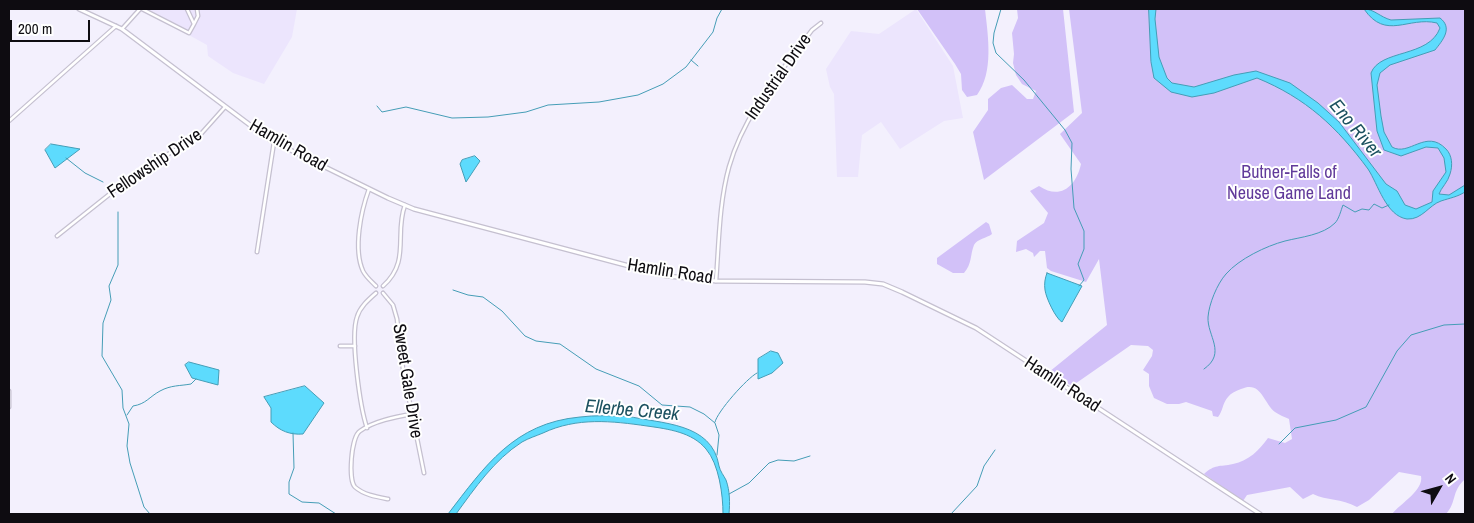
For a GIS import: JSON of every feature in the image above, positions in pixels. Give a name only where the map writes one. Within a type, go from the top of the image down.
[{"type":"street","name":"Hamlin Road","points":[[79,9],[122,29],[225,108],[274,142],[405,206],[649,272],[716,281],[865,282],[882,284],[902,292],[976,328],[1260,514]]},
{"type":"street","points":[[122,29],[141,9],[189,32],[198,16],[197,9]]},
{"type":"street","points":[[187,9],[194,24]]},
{"type":"street","name":"Industrial Drive","points":[[716,281],[721,207],[732,157],[757,104],[812,30],[821,23]]},
{"type":"street","points":[[9,121],[117,26]]},
{"type":"street","name":"Fellowship Drive","points":[[58,236],[135,174],[200,135],[225,108]]},
{"type":"street","points":[[257,252],[274,142]]},
{"type":"street","points":[[369,189],[361,216],[359,255],[363,270],[376,286],[376,293]]},
{"type":"street","points":[[367,428],[355,346],[357,317],[364,304],[376,293],[382,293],[383,286],[392,277],[402,247],[401,219],[405,206]]},
{"type":"street","points":[[376,286],[383,286]]},
{"type":"street","name":"Sweet Gale Drive","points":[[382,293],[392,305],[397,318],[402,370],[424,473]]},
{"type":"street","points":[[340,346],[355,346]]},
{"type":"street","points":[[9,391],[9,408]]},
{"type":"street","points":[[388,499],[364,493],[352,483],[353,440],[360,431],[389,419],[412,414]]},
{"type":"shaded area","points":[[142,9],[297,9],[292,37],[264,84],[233,73],[208,56],[207,45]]},
{"type":"shaded area","points":[[916,9],[953,66],[963,118],[944,121],[900,149],[881,122],[862,135],[858,177],[837,177],[834,94],[830,87],[826,69],[851,31],[879,34]]},
{"type":"green space","points":[[917,9],[985,9],[989,54],[988,65],[986,76],[977,95],[967,97],[962,90],[961,74]]},
{"type":"green space","points":[[1017,9],[1063,9],[1074,112],[984,180],[973,132],[988,110],[988,99],[1001,88],[1012,85],[1027,99],[1033,99],[1036,91],[1022,84],[1016,75],[1013,63],[1012,33],[1018,18]]},
{"type":"green space","name":"Butner-Falls of Neuse Game Land","points":[[1069,9],[1465,9],[1465,479],[1458,488],[1452,505],[1446,514],[1392,514],[1416,491],[1421,481],[1421,476],[1399,472],[1369,500],[1357,507],[1313,494],[1303,499],[1290,487],[1247,495],[1243,501],[1204,474],[1214,467],[1239,463],[1249,458],[1268,438],[1285,443],[1292,439],[1289,419],[1275,412],[1261,393],[1253,387],[1241,389],[1231,394],[1218,417],[1213,416],[1212,411],[1186,402],[1167,404],[1154,398],[1149,386],[1149,374],[1143,370],[1152,356],[1153,350],[1148,346],[1131,345],[1072,386],[1049,372],[1107,325],[1099,259],[1086,282],[1047,268],[1045,251],[1040,251],[1034,257],[1033,253],[1026,249],[1016,252],[1017,241],[1044,223],[1048,213],[1030,191],[1039,186],[1054,192],[1066,189],[1075,179],[1081,164],[1060,134],[1082,113]]},
{"type":"green space","points":[[986,222],[989,224],[992,234],[975,243],[964,273],[953,273],[937,264],[937,258]]},
{"type":"water","points":[[1149,9],[1156,9],[1155,19],[1159,57],[1167,78],[1172,83],[1194,87],[1234,75],[1256,71],[1290,83],[1318,103],[1339,122],[1386,184],[1397,191],[1405,205],[1416,209],[1432,202],[1433,191],[1446,172],[1444,158],[1438,148],[1426,147],[1401,156],[1384,150],[1377,131],[1371,73],[1376,65],[1384,60],[1426,44],[1434,38],[1440,28],[1437,23],[1426,22],[1389,26],[1381,24],[1372,19],[1364,9],[1371,10],[1391,20],[1440,18],[1446,26],[1446,30],[1444,38],[1435,50],[1390,65],[1380,73],[1377,85],[1381,116],[1384,132],[1392,147],[1405,149],[1432,141],[1439,143],[1446,149],[1451,157],[1451,167],[1449,177],[1439,194],[1449,195],[1465,185],[1465,192],[1437,203],[1412,219],[1400,217],[1388,206],[1368,169],[1332,127],[1319,115],[1275,86],[1257,78],[1214,93],[1192,97],[1171,92],[1154,78],[1151,62]]},
{"type":"water","points":[[51,144],[80,149],[55,168],[45,150]]},
{"type":"water","points":[[475,156],[480,161],[466,182],[460,164],[462,160]]},
{"type":"water","points":[[1047,273],[1082,286],[1062,322],[1054,313],[1046,294],[1045,279]]},
{"type":"water","points":[[771,351],[778,353],[783,363],[772,373],[758,379],[758,359]]},
{"type":"water","points":[[189,362],[219,370],[218,385],[192,378],[185,365]]},
{"type":"water","points":[[305,386],[324,403],[303,434],[294,434],[278,428],[271,422],[271,408],[264,397]]},
{"type":"water","points":[[627,416],[683,428],[696,433],[706,441],[714,452],[720,470],[726,480],[729,514],[723,514],[721,489],[714,463],[706,449],[694,439],[679,432],[663,428],[608,422],[582,422],[556,428],[522,442],[494,466],[456,514],[448,514],[475,479],[503,450],[537,428],[557,421],[580,417]]},
{"type":"waterway","points":[[377,106],[382,112],[406,107],[452,118],[488,117],[526,112],[548,105],[599,102],[638,95],[663,84],[686,67],[713,32],[722,9]]},
{"type":"waterway","points":[[1001,9],[994,33],[993,43],[996,53],[1024,80],[1065,130],[1072,143],[1071,169],[1074,208],[1084,231],[1084,249],[1078,264],[1084,280],[1079,286]]},
{"type":"waterway","points":[[691,60],[698,66]]},
{"type":"waterway","points":[[66,158],[85,173],[103,182]]},
{"type":"waterway","points":[[1204,369],[1211,363],[1215,351],[1208,324],[1210,306],[1220,283],[1231,268],[1245,258],[1270,246],[1312,235],[1330,227],[1339,217],[1343,205],[1355,212],[1362,209],[1369,210],[1374,204],[1382,208],[1389,205]]},
{"type":"waterway","points":[[118,212],[118,265],[109,286],[111,300],[103,323],[102,356],[122,390],[123,408],[129,424],[127,446],[130,463],[144,507],[150,514]]},
{"type":"waterway","name":"Ellerbe Creek","points":[[453,290],[483,297],[502,311],[525,336],[536,341],[560,344],[596,369],[639,386],[662,405],[690,407],[704,414],[715,423],[719,435],[717,455]]},
{"type":"waterway","points":[[1279,444],[1295,428],[1336,420],[1366,407],[1397,351],[1411,335],[1444,325],[1465,324]]},
{"type":"waterway","points":[[715,422],[733,396],[746,381],[757,373]]},
{"type":"waterway","points":[[127,415],[133,406],[144,402],[160,391],[191,384],[196,379]]},
{"type":"waterway","points":[[293,433],[294,468],[289,482],[289,494],[302,502],[319,503],[336,514]]},
{"type":"waterway","points":[[951,514],[977,486],[984,466],[995,450]]},
{"type":"waterway","points":[[729,494],[749,483],[769,463],[778,460],[794,461],[810,456]]},
{"type":"water label","name":"Eno River","points":[[1355,129]]}]
